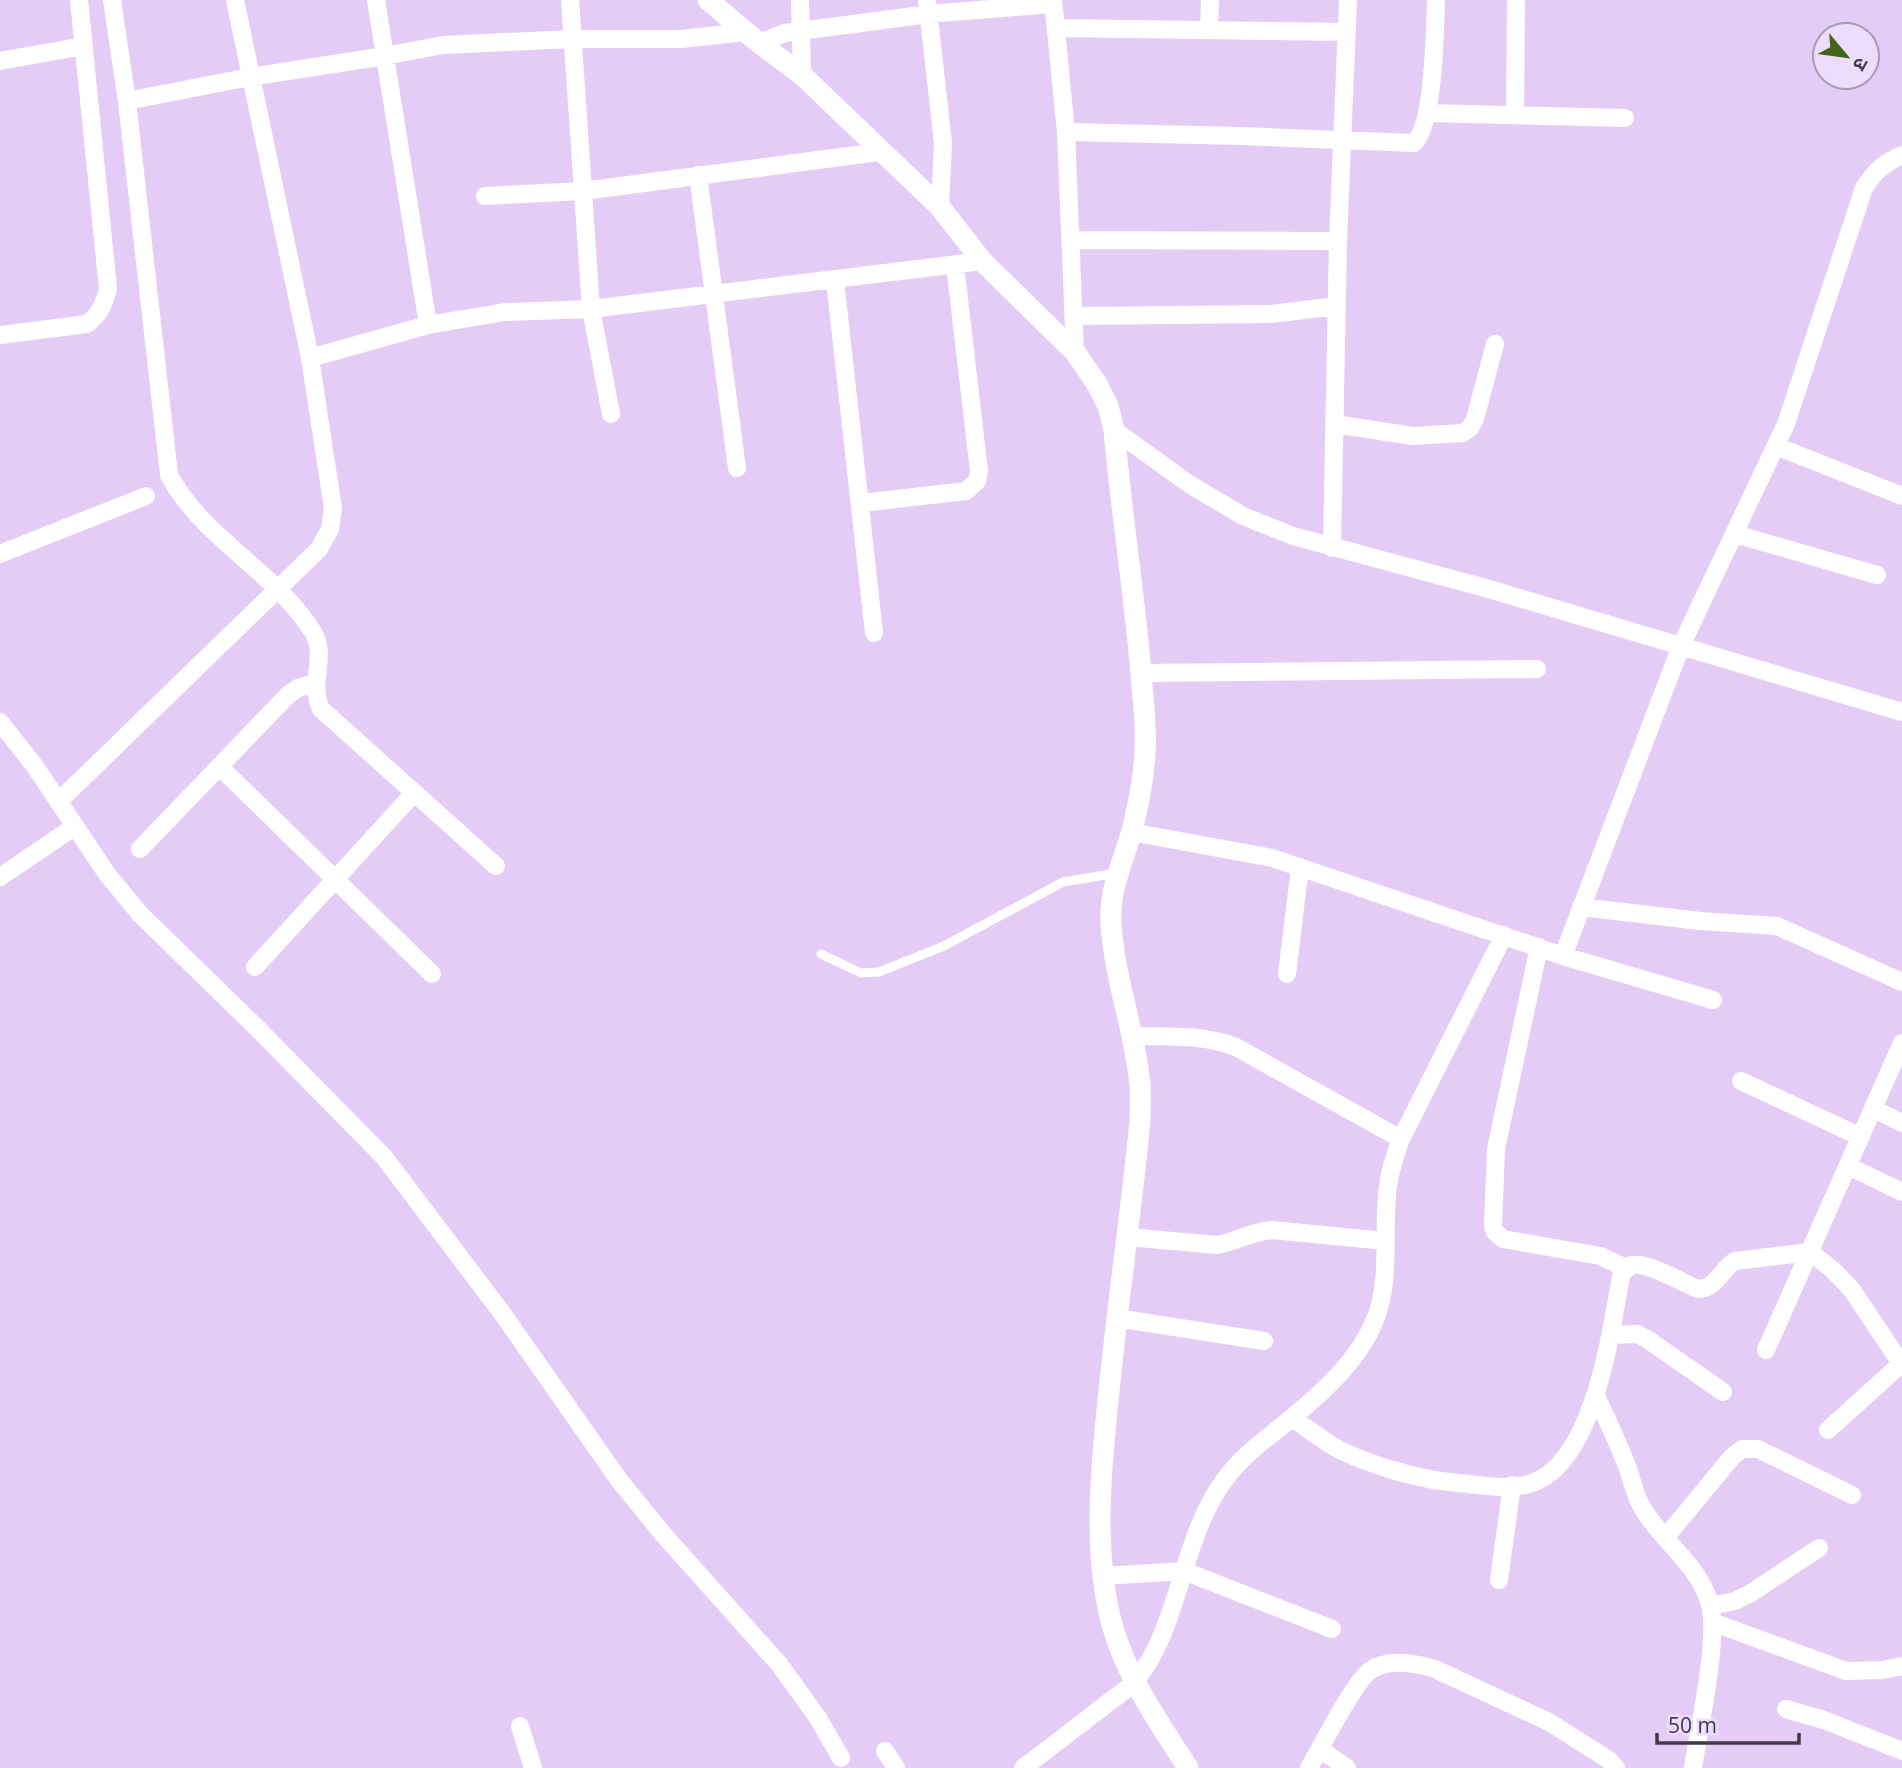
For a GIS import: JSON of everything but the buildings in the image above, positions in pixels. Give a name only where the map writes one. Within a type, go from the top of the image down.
[{"type":"street","points":[[0,335],[86,324],[97,316],[108,289],[79,0]]},
{"type":"street","points":[[112,0],[127,102],[169,475],[188,505],[270,597],[313,632],[319,657],[315,693],[321,709],[496,866]]},
{"type":"street","points":[[59,801],[319,549],[330,529],[333,508],[310,358],[236,0]]},
{"type":"street","points":[[376,0],[428,325]]},
{"type":"street","points":[[569,0],[591,309],[611,414]]},
{"type":"street","points":[[708,0],[802,75],[879,152],[940,207],[982,261],[1075,352],[1108,406],[1114,430],[1141,673],[1145,752],[1144,777],[1131,832],[1116,873],[1112,901],[1114,957],[1132,1036],[1140,1087],[1140,1122],[1103,1452],[1103,1576],[1113,1628],[1135,1682],[1183,1766]]},
{"type":"street","points":[[800,0],[802,75]]},
{"type":"street","points":[[1209,30],[1210,0]]},
{"type":"street","points":[[1332,548],[1338,241],[1348,0]]},
{"type":"street","points":[[1066,132],[1414,143],[1420,139],[1427,113],[1434,56],[1436,0]]},
{"type":"street","points":[[1515,115],[1516,0]]},
{"type":"street","points":[[127,102],[250,77],[443,45],[572,39],[753,38],[928,7],[1053,2],[1066,132],[1075,352]]},
{"type":"street","points":[[928,7],[943,143],[940,207]]},
{"type":"street","points":[[1057,29],[1347,32]]},
{"type":"street","points":[[0,61],[84,46]]},
{"type":"street","points":[[1427,113],[1625,118]]},
{"type":"street","points":[[485,196],[583,191],[879,152]]},
{"type":"street","points":[[1563,956],[1681,646],[1776,446],[1815,341],[1864,188],[1872,173],[1902,155]]},
{"type":"street","points":[[698,175],[737,468]]},
{"type":"street","points":[[1071,240],[1338,241]]},
{"type":"street","points":[[310,358],[428,325],[505,312],[591,309],[713,296],[982,261]]},
{"type":"street","points":[[862,503],[966,491],[977,481],[979,471],[955,265]]},
{"type":"street","points":[[835,280],[862,503],[874,633]]},
{"type":"street","points":[[1074,316],[1271,314],[1337,306]]},
{"type":"street","points":[[1335,424],[1413,436],[1463,433],[1475,419],[1495,344]]},
{"type":"street","points":[[1114,430],[1189,484],[1243,516],[1293,537],[1489,589],[1902,712]]},
{"type":"street","points":[[1776,446],[1902,496]]},
{"type":"street","points":[[0,554],[146,496]]},
{"type":"street","points":[[1735,534],[1877,575]]},
{"type":"street","points":[[1141,673],[1537,669]]},
{"type":"street","points":[[140,849],[287,695],[298,688],[315,683]]},
{"type":"street","points":[[0,723],[59,801],[107,874],[140,914],[274,1044],[384,1157],[502,1313],[619,1480],[663,1534],[779,1664],[818,1718],[841,1758]]},
{"type":"street","points":[[219,766],[432,974]]},
{"type":"street","points":[[255,967],[414,793]]},
{"type":"street","points":[[0,877],[74,827]]},
{"type":"street","points":[[1131,832],[1272,858],[1563,956],[1713,1000]]},
{"type":"street","points":[[1287,974],[1300,867]]},
{"type":"street","points":[[1581,907],[1700,921],[1777,926],[1902,982]]},
{"type":"street","points":[[1023,1768],[1135,1682],[1164,1627],[1205,1510],[1225,1478],[1244,1457],[1334,1379],[1364,1343],[1376,1320],[1383,1289],[1387,1194],[1391,1167],[1401,1139],[1504,935]]},
{"type":"street","points":[[1539,947],[1496,1149],[1493,1226],[1495,1233],[1503,1239],[1600,1256],[1626,1268]]},
{"type":"street","points":[[1132,1036],[1192,1037],[1227,1044],[1401,1139]]},
{"type":"street","points":[[1766,1350],[1902,1043]]},
{"type":"street","points":[[1741,1082],[1861,1137]]},
{"type":"street","points":[[1874,1109],[1902,1123]]},
{"type":"street","points":[[1848,1166],[1902,1192]]},
{"type":"street","points":[[1128,1237],[1217,1245],[1230,1243],[1260,1230],[1272,1230],[1385,1241]]},
{"type":"street","points":[[1292,1418],[1333,1446],[1356,1457],[1414,1475],[1451,1482],[1529,1484],[1542,1479],[1553,1469],[1567,1454],[1582,1429],[1596,1396],[1611,1335],[1621,1276],[1626,1268],[1632,1265],[1648,1266],[1698,1289],[1706,1289],[1735,1261],[1810,1252],[1852,1290],[1902,1364],[1828,1430]]},
{"type":"street","points":[[1116,1318],[1264,1341]]},
{"type":"street","points":[[1611,1335],[1638,1334],[1723,1392]]},
{"type":"street","points":[[1596,1396],[1618,1444],[1637,1498],[1665,1538],[1691,1566],[1703,1585],[1711,1614],[1710,1653],[1693,1768]]},
{"type":"street","points":[[1665,1538],[1732,1457],[1742,1449],[1758,1449],[1852,1495]]},
{"type":"street","points":[[1499,1580],[1512,1485]]},
{"type":"street","points":[[1711,1614],[1751,1593],[1819,1548]]},
{"type":"street","points":[[1103,1576],[1184,1571],[1332,1629]]},
{"type":"street","points":[[1711,1614],[1846,1671],[1882,1670],[1902,1666]]},
{"type":"street","points":[[1309,1768],[1354,1690],[1368,1672],[1395,1663],[1416,1663],[1435,1669],[1549,1722],[1609,1760],[1616,1768]]},
{"type":"street","points":[[1786,1709],[1824,1720],[1902,1751]]},
{"type":"street","points":[[520,1726],[533,1768]]},
{"type":"street","points":[[1320,1749],[1347,1768]]},
{"type":"street","points":[[885,1751],[896,1768]]},
{"type":"lane","points":[[821,954],[861,973],[879,972],[944,946],[1063,882],[1116,873]]}]
